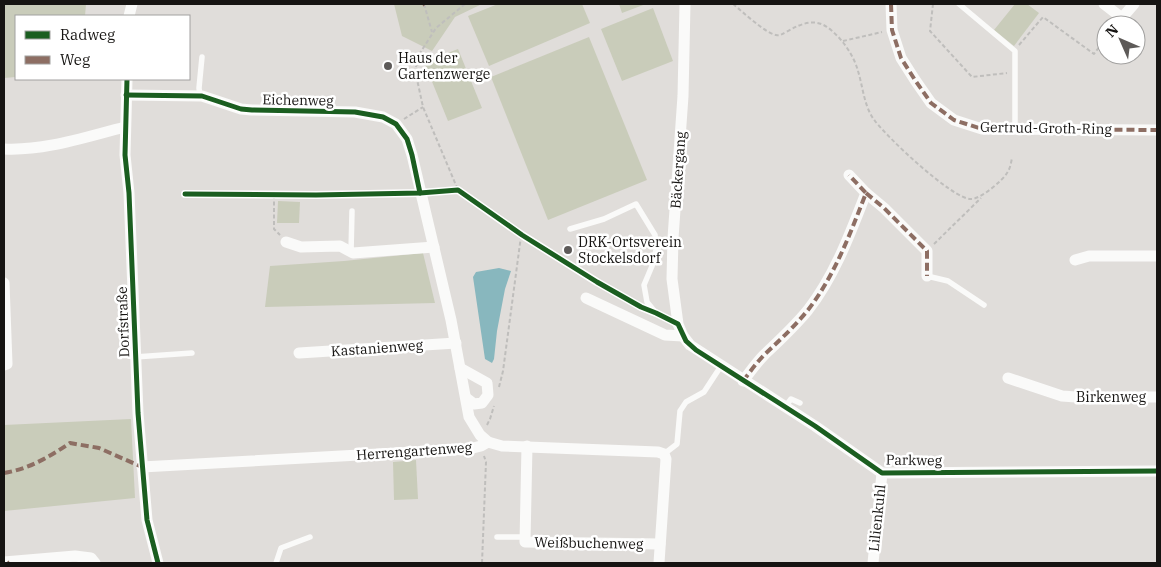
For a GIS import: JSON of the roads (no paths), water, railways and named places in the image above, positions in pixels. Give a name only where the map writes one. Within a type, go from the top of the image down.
[{"type":"street","name":"Bäckergang","points":[[682,336],[678,324],[673,288],[673,238],[683,96],[685,4]]},
{"type":"street","name":"Gertrud-Groth-Ring","points":[[891,4],[892,30],[901,58],[931,103],[954,120],[982,129],[1157,130]]},
{"type":"street","points":[[1104,4],[1122,18],[1134,4]]},
{"type":"street","name":"Dorfstraße","points":[[127,80],[125,127],[142,467],[147,520],[158,563]]},
{"type":"street","name":"Eichenweg","points":[[126,95],[200,96],[241,109],[355,112],[383,117],[396,124],[407,139],[434,247]]},
{"type":"street","points":[[4,149],[17,150],[51,146],[125,127]]},
{"type":"street","points":[[849,175],[927,250],[927,276]]},
{"type":"street","points":[[743,381],[764,355],[808,310],[829,279],[843,251],[866,193]]},
{"type":"street","points":[[286,242],[301,247],[340,246],[351,252],[434,247],[456,343],[469,417],[483,441]]},
{"type":"street","points":[[1075,260],[1089,256],[1157,256]]},
{"type":"street","points":[[4,283],[6,364]]},
{"type":"street","points":[[586,298],[665,335],[682,336]]},
{"type":"street","name":"Parkweg","points":[[682,336],[696,350],[785,407],[882,473],[1157,471]]},
{"type":"street","name":"Kastanienweg","points":[[299,353],[456,343]]},
{"type":"street","points":[[460,368],[486,383],[488,395],[482,403],[474,404],[466,398]]},
{"type":"street","name":"Birkenweg","points":[[1008,378],[1062,396],[1157,397]]},
{"type":"street","name":"Herrengartenweg","points":[[142,467],[469,450],[483,441],[502,446],[634,450],[664,454]]},
{"type":"street","name":"Weißbuchenweg","points":[[527,446],[524,542],[660,544]]},
{"type":"street","points":[[659,563],[666,459],[664,454]]},
{"type":"street","name":"Lilienkuhl","points":[[873,563],[882,473]]},
{"type":"street","points":[[6,562],[75,556],[91,558],[95,563]]},
{"type":"lane","points":[[959,4],[1015,51],[1014,128]]},
{"type":"lane","points":[[200,96],[202,57]]},
{"type":"lane","points":[[570,228],[604,220],[636,204],[655,236],[656,250],[644,285],[647,302],[663,318],[678,324]]},
{"type":"lane","points":[[351,252],[352,211]]},
{"type":"lane","points":[[927,276],[948,281],[984,305]]},
{"type":"lane","points":[[598,282],[641,308],[656,313]]},
{"type":"lane","points":[[135,357],[192,353]]},
{"type":"lane","points":[[664,454],[677,444],[680,411],[686,402],[704,392],[721,366]]},
{"type":"lane","points":[[785,407],[792,399],[800,403]]},
{"type":"lane","points":[[276,563],[281,548],[310,537]]},
{"type":"lane","points":[[497,537],[525,537]]},
{"type":"water","points":[[499,268],[511,271],[505,289],[492,363],[485,359],[473,277],[476,272]]},
{"type":"place","name":"Haus der Gartenzwerge","points":[[388,66]]},
{"type":"place","name":"DRK-Ortsverein Stockelsdorf","points":[[568,250]]}]
